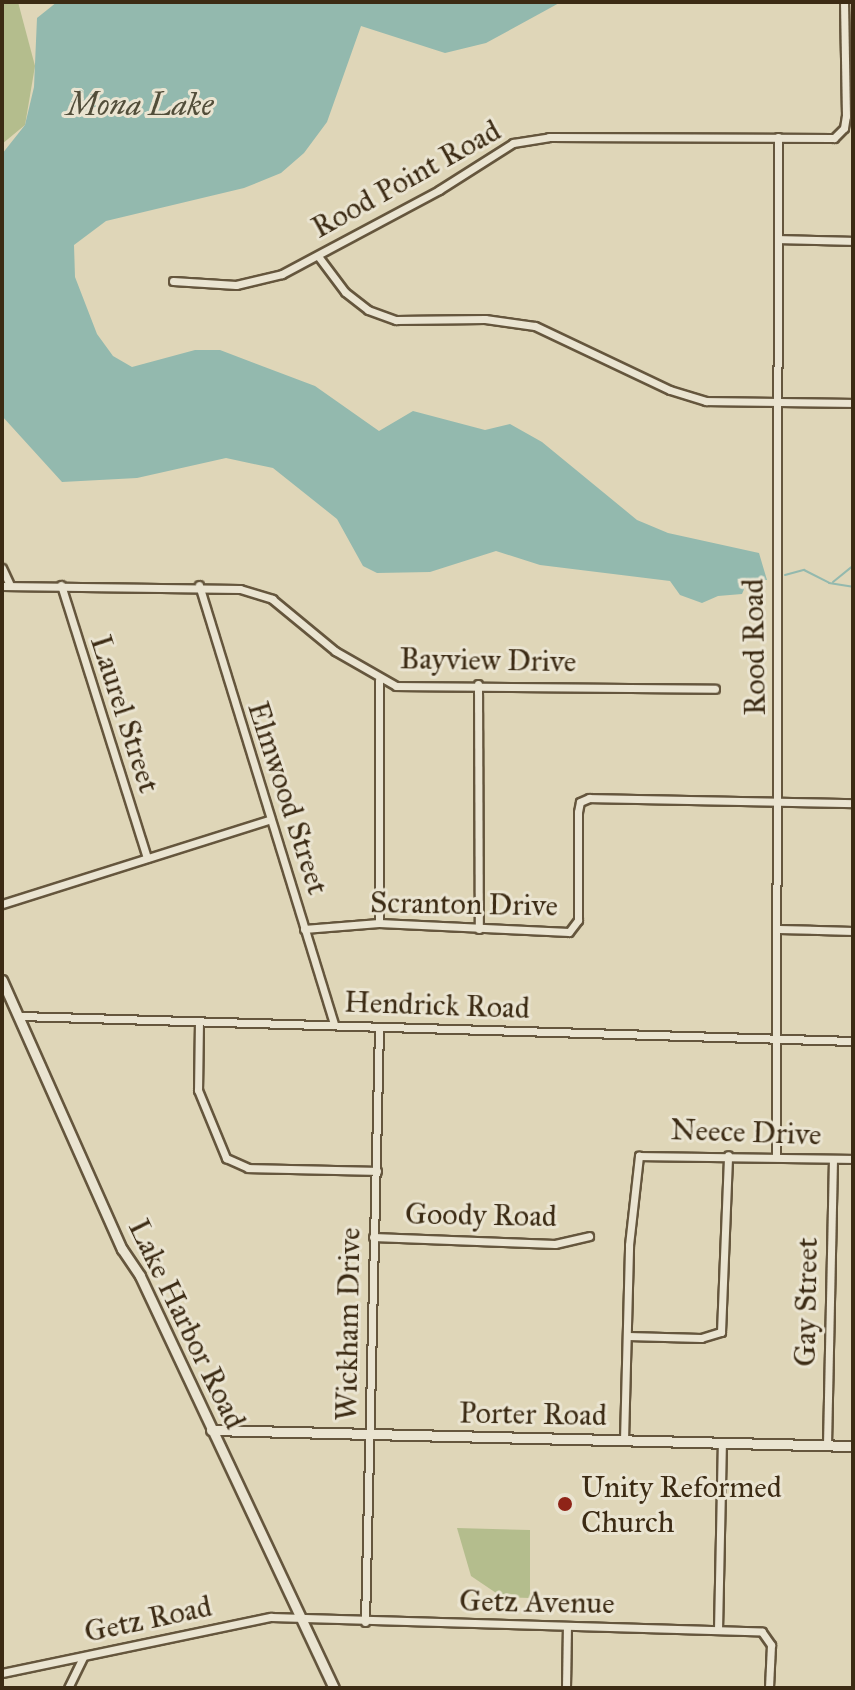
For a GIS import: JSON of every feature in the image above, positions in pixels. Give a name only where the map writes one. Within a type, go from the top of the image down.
[{"type":"street","name":"Rood Point Road","points":[[173,281],[207,286],[262,281],[318,256],[513,143],[549,137],[834,138],[844,128],[846,116],[844,2]]},
{"type":"street","name":"Rood Road","points":[[776,1156],[780,803],[778,137]]},
{"type":"street","points":[[779,239],[853,241]]},
{"type":"street","points":[[318,256],[345,292],[368,310],[396,320],[485,319],[535,326],[690,398],[777,404],[853,403]]},
{"type":"street","points":[[2,568],[6,585]]},
{"type":"street","name":"Bayview Drive","points":[[6,585],[199,585],[240,589],[272,599],[335,651],[379,680],[416,688],[478,684],[715,689]]},
{"type":"street","name":"Laurel Street","points":[[61,585],[147,858]]},
{"type":"street","name":"Elmwood Street","points":[[199,585],[334,1025]]},
{"type":"street","points":[[379,680],[379,923]]},
{"type":"street","points":[[478,684],[479,929]]},
{"type":"street","name":"Scranton Drive","points":[[304,929],[379,923],[479,929],[576,928],[580,802],[589,798],[780,803]]},
{"type":"street","points":[[780,803],[853,803]]},
{"type":"street","points":[[2,904],[269,820]]},
{"type":"street","points":[[779,929],[853,931]]},
{"type":"street","name":"Lake Harbor Road","points":[[2,980],[122,1249],[140,1276],[334,1688]]},
{"type":"street","name":"Hendrick Road","points":[[20,1016],[853,1041]]},
{"type":"street","points":[[199,1021],[198,1090],[226,1158],[248,1168],[377,1171]]},
{"type":"street","name":"Wickham Drive","points":[[365,1622],[379,1027]]},
{"type":"street","points":[[624,1440],[628,1336],[701,1338],[721,1332],[728,1155]]},
{"type":"street","name":"Neece Drive","points":[[628,1336],[630,1229],[639,1156],[853,1159]]},
{"type":"street","name":"Gay Street","points":[[827,1445],[833,1159]]},
{"type":"street","name":"Goody Road","points":[[373,1237],[555,1244],[589,1236]]},
{"type":"street","name":"Porter Road","points":[[211,1430],[853,1446]]},
{"type":"street","points":[[718,1630],[722,1443]]},
{"type":"street","name":"Getz Road","points":[[2,1673],[271,1617],[302,1620]]},
{"type":"street","name":"Getz Avenue","points":[[302,1620],[718,1630],[769,1636],[769,1688]]},
{"type":"street","points":[[566,1688],[567,1627]]},
{"type":"street","points":[[68,1688],[83,1657]]},
{"type":"green space","points":[[2,2],[18,2],[35,66],[25,125],[2,144]]},
{"type":"green space","points":[[457,1528],[530,1530],[530,1598],[502,1597],[471,1576]]},
{"type":"water","name":"Mona Lake","points":[[57,2],[561,2],[486,43],[445,53],[361,26],[327,122],[304,153],[281,173],[244,188],[106,221],[74,245],[75,277],[97,334],[113,356],[132,367],[195,350],[220,350],[315,386],[379,431],[413,411],[485,430],[510,424],[542,442],[637,520],[668,533],[759,553],[767,580],[748,580],[742,594],[718,596],[702,603],[680,595],[670,581],[540,565],[496,551],[430,572],[377,573],[363,566],[337,519],[273,468],[226,458],[137,478],[62,482],[2,416],[2,154],[25,125],[34,87],[37,18]]},
{"type":"waterway","points":[[833,582],[853,566]]},
{"type":"waterway","points":[[785,575],[804,570],[829,583],[853,587]]},
{"type":"place","name":"Unity Reformed Church","points":[[565,1504]]}]
